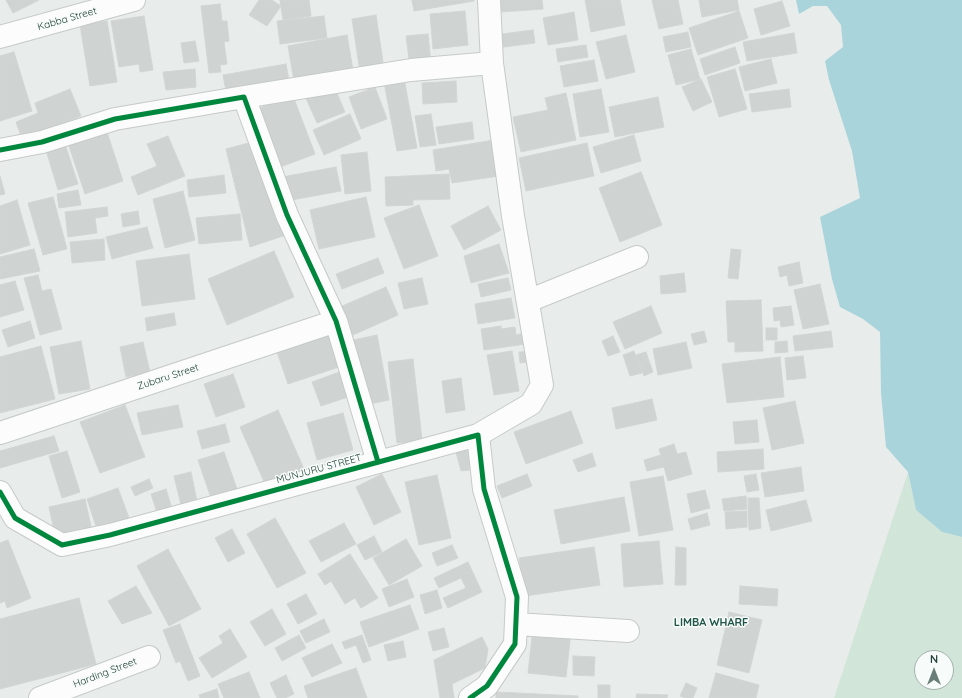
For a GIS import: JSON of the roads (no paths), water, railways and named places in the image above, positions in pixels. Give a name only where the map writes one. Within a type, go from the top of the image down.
[{"type":"street","name":"Kabba Street","points":[[0,37],[134,0]]},
{"type":"street","name":"MUNJURU STREET","points":[[0,492],[15,518],[62,545],[118,533],[478,435],[530,404],[542,385],[513,216],[492,63],[488,0]]},
{"type":"street","points":[[0,150],[42,142],[115,119],[411,70],[492,63]]},
{"type":"street","points":[[244,98],[287,215],[336,321],[378,462]]},
{"type":"street","points":[[528,301],[637,256]]},
{"type":"street","name":"Zubaru Street","points":[[0,433],[336,321]]},
{"type":"street","points":[[470,698],[487,686],[515,644],[517,597],[484,489],[478,435]]},
{"type":"street","points":[[516,624],[628,631]]},
{"type":"street","name":"Harding Street","points":[[40,698],[149,657]]},
{"type":"water","points":[[796,0],[962,0],[962,537],[942,532],[916,510],[908,472],[886,447],[881,393],[880,332],[863,319],[840,307],[832,279],[820,217],[860,198],[852,151],[829,80],[825,61],[843,47],[841,25],[827,6],[813,6],[799,14]]},
{"type":"district","name":"LIMBA WHARF","points":[[711,623]]}]
